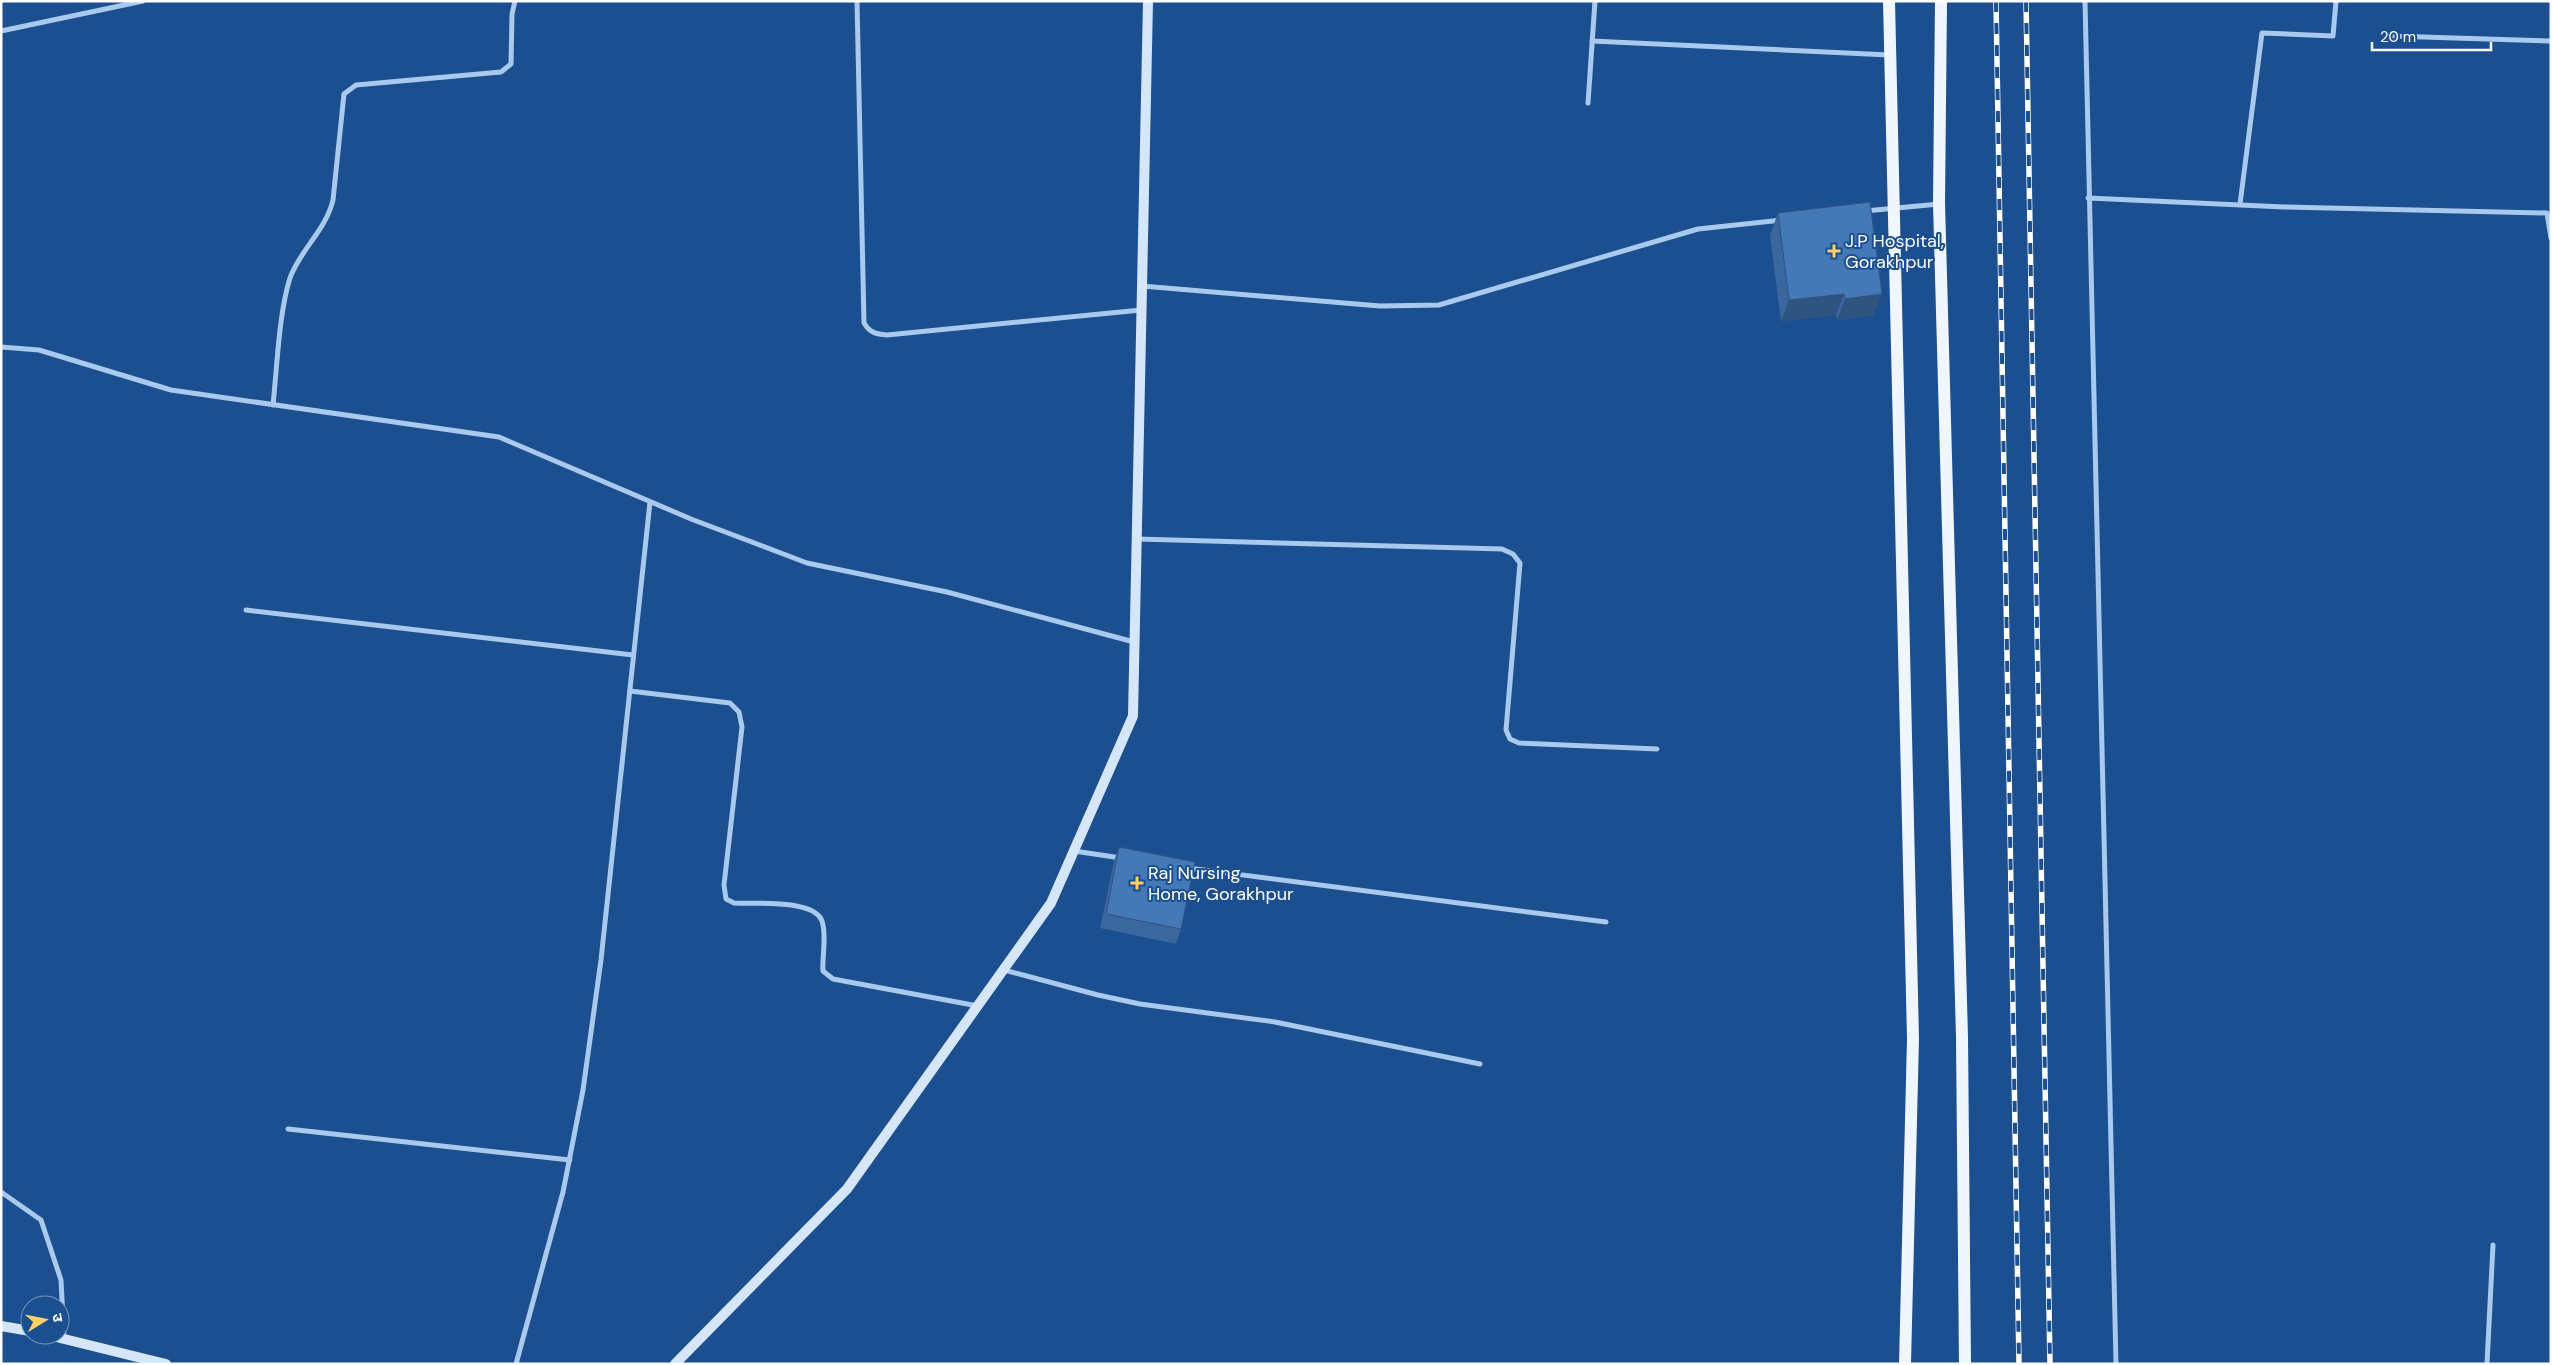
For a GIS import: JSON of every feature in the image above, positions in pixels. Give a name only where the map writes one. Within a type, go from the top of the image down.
[{"type":"main road","points":[[1888,1],[1913,1039],[1905,1364]]},
{"type":"main road","points":[[1941,1],[1939,204],[1962,1037],[1965,1364]]},
{"type":"street","points":[[1,31],[143,1]]},
{"type":"street","points":[[273,405],[286,296],[291,276],[330,214],[344,94],[356,86],[501,72],[511,64],[512,14],[515,1]]},
{"type":"street","points":[[856,1],[864,323],[868,330],[874,334],[887,335],[1141,310]]},
{"type":"street","points":[[675,1364],[847,1189],[1051,904],[1133,716],[1148,1]]},
{"type":"street","points":[[1588,103],[1595,1]]},
{"type":"street","points":[[2085,1],[2116,1364]]},
{"type":"street","points":[[2240,204],[2262,33],[2333,36],[2336,1]]},
{"type":"street","points":[[2391,36],[2551,41]]},
{"type":"street","points":[[1592,41],[1889,55]]},
{"type":"street","points":[[2088,198],[2549,213],[2551,238]]},
{"type":"street","points":[[1854,212],[1939,204]]},
{"type":"street","points":[[1142,286],[1380,306],[1439,305],[1698,229],[1787,219]]},
{"type":"street","points":[[1,347],[39,350],[171,390],[499,437],[650,502],[807,563],[947,592],[1135,642]]},
{"type":"street","points":[[516,1364],[563,1192],[583,1090],[601,960],[650,502]]},
{"type":"street","points":[[1137,540],[1502,549],[1513,554],[1520,563],[1506,730],[1510,739],[1519,743],[1657,749]]},
{"type":"street","points":[[246,610],[633,655]]},
{"type":"street","points":[[630,691],[730,703],[739,712],[742,727],[724,886],[726,899],[734,903],[805,906],[816,912],[822,921],[824,933],[823,971],[833,979],[978,1006]]},
{"type":"street","points":[[1074,851],[1133,860]]},
{"type":"street","points":[[1182,867],[1606,922]]},
{"type":"street","points":[[1004,970],[1098,996],[1140,1004],[1275,1022],[1480,1064]]},
{"type":"street","points":[[288,1129],[570,1160]]},
{"type":"street","points":[[1,1192],[40,1220],[61,1280],[62,1295]]},
{"type":"street","points":[[2487,1364],[2493,1245]]},
{"type":"street","points":[[1,1326],[20,1329]]},
{"type":"street","points":[[70,1340],[166,1364]]},
{"type":"building","points":[[1870,202],[1882,294],[1845,299],[1844,294],[1789,300],[1778,213]]},
{"type":"building","points":[[1119,847],[1195,862],[1181,929],[1106,914]]},
{"type":"railway","points":[[1996,1],[2019,1364]]},
{"type":"railway","points":[[2026,1],[2050,1364]]},
{"type":"place","name":"J.P Hospital, Gorakhpur","points":[[1834,251]]},
{"type":"place","name":"Raj Nursing Home, Gorakhpur","points":[[1137,883]]}]
